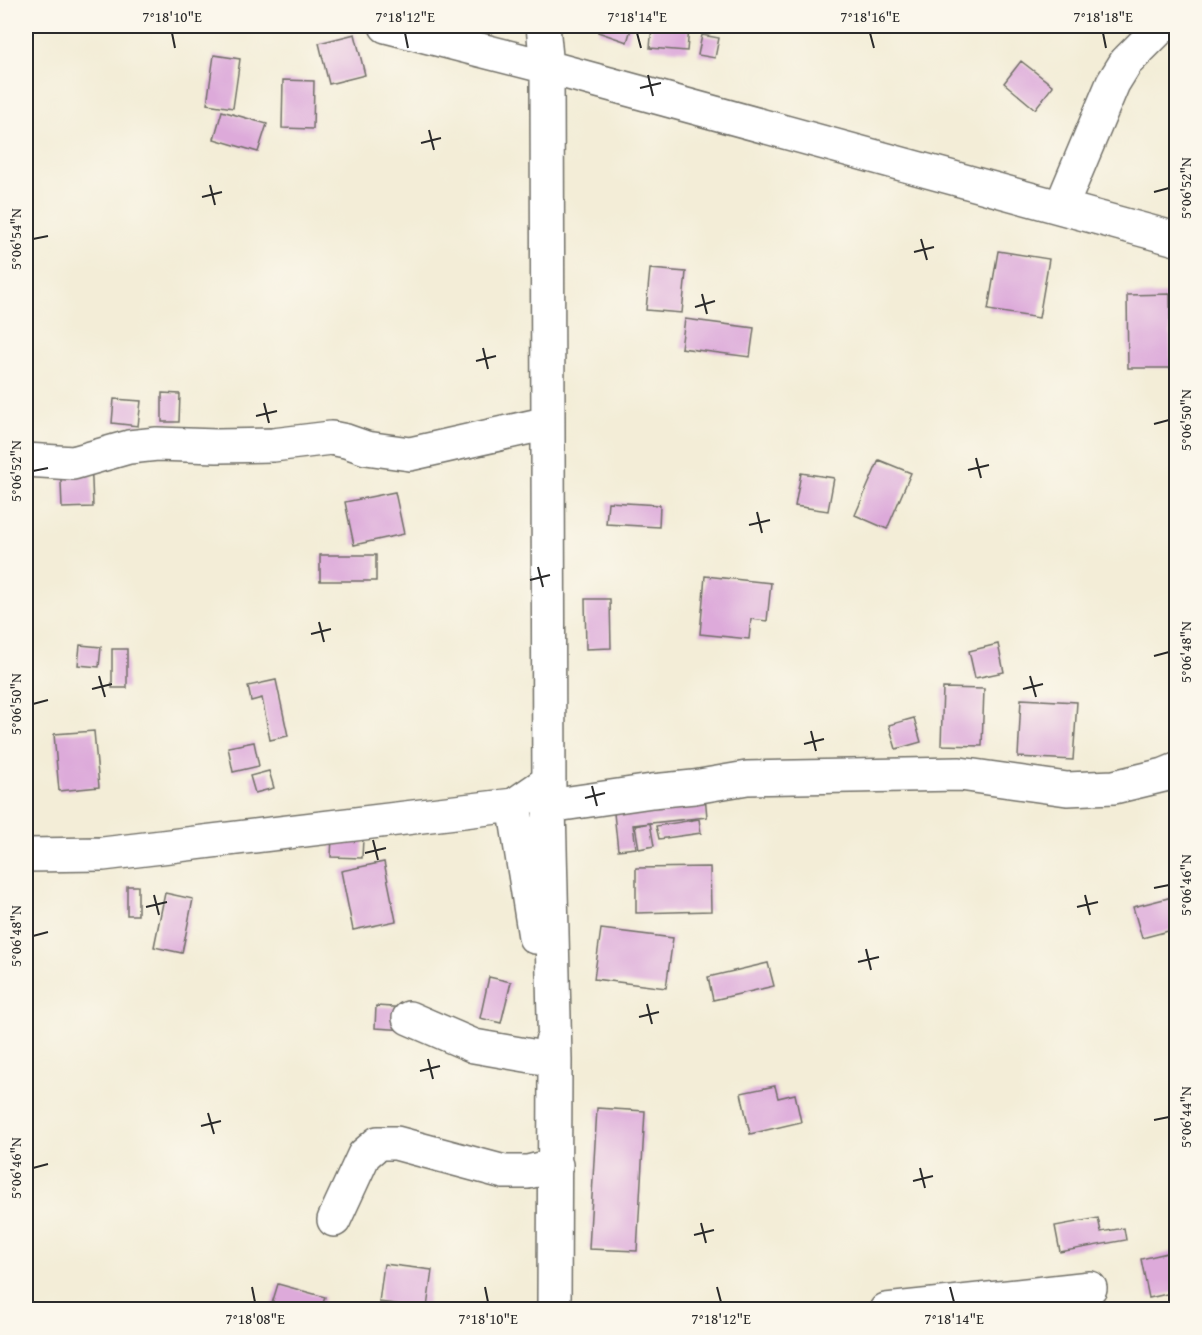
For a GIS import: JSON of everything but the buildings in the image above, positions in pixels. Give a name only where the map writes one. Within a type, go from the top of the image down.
[{"type":"street","points":[[386,26],[547,67],[1176,239]]},
{"type":"street","points":[[543,26],[547,67],[549,794],[555,1060],[554,1310]]},
{"type":"street","points":[[1061,207],[1113,83],[1126,62],[1162,26]]},
{"type":"street","points":[[26,460],[73,463],[129,447],[157,444],[273,445],[331,438],[366,448],[410,454],[548,423]]},
{"type":"street","points":[[26,855],[103,854],[514,805],[549,794],[652,791],[747,778],[960,774],[1068,789],[1114,787],[1176,770]]},
{"type":"street","points":[[514,805],[555,1060]]},
{"type":"street","points":[[409,1018],[474,1046],[555,1060]]},
{"type":"street","points":[[334,1220],[364,1155],[378,1143],[396,1143],[504,1172],[528,1172],[555,1165]]},
{"type":"street","points":[[886,1310],[1090,1288]]}]
